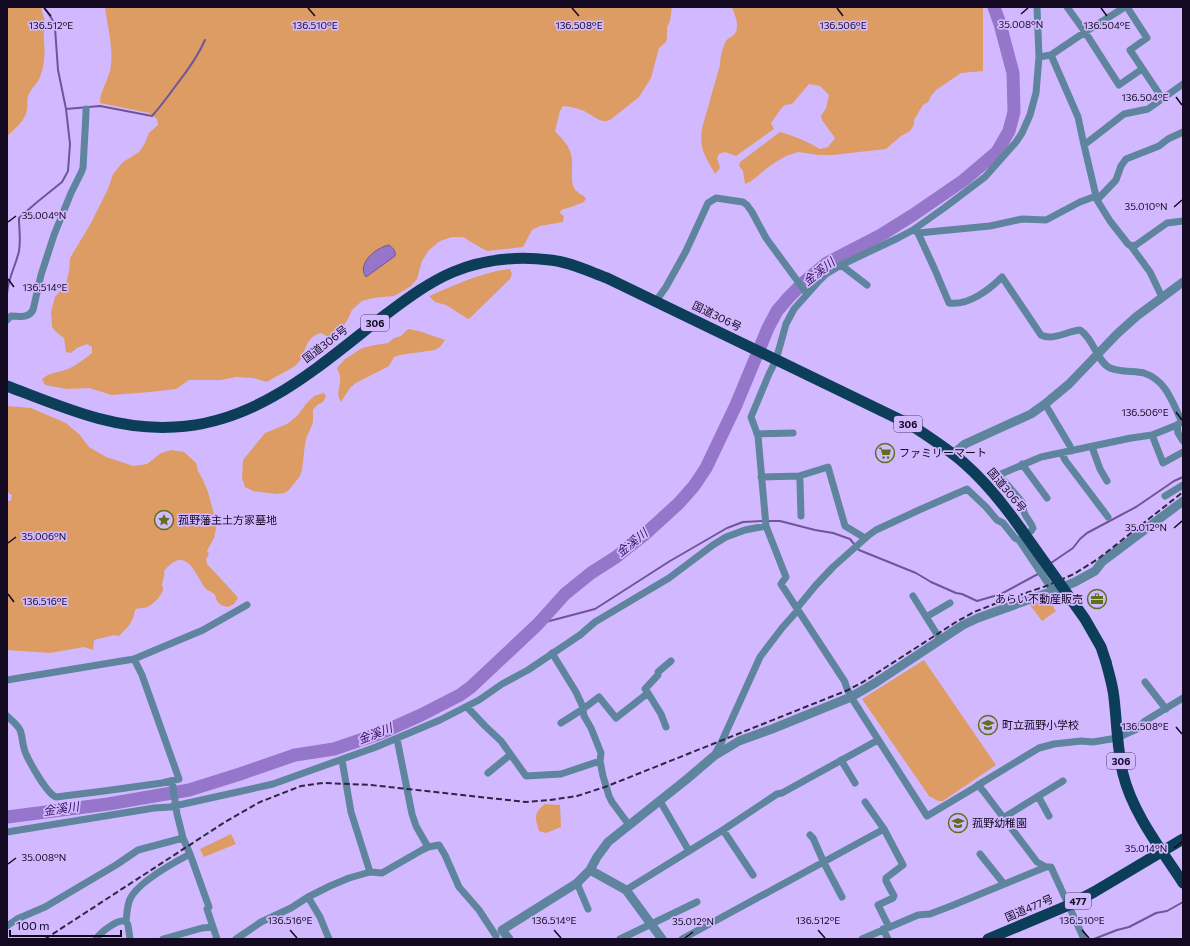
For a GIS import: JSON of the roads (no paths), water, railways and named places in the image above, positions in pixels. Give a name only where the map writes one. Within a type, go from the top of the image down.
[{"type":"highway","name":"国道306号","points":[[7,386],[86,416],[120,424],[158,428],[195,425],[223,419],[267,401],[314,370],[421,289],[453,272],[489,261],[514,258],[564,263],[607,278],[911,425],[952,454],[975,473],[992,490],[1008,510],[1020,534],[1085,619],[1101,647],[1114,696],[1117,738],[1123,774],[1143,821],[1183,883]]},
{"type":"highway","name":"国道477号","points":[[988,939],[1069,905],[1183,840]]},
{"type":"street","points":[[916,232],[944,208],[985,177],[1016,142],[1022,133],[1030,115],[1036,93],[1039,57],[1037,7]]},
{"type":"street","points":[[1067,7],[1120,85],[1142,69]]},
{"type":"street","points":[[1039,57],[1051,55],[1126,7],[1147,38],[1130,50],[1162,98]]},
{"type":"street","points":[[1051,55],[1078,117],[1096,198],[1110,220],[1150,272],[1162,297]]},
{"type":"street","points":[[1084,145],[1124,114],[1148,109],[1183,84]]},
{"type":"street","points":[[7,320],[11,316],[27,316],[31,314],[33,310],[41,275],[54,235],[83,168],[86,109]]},
{"type":"street","points":[[1183,132],[1168,139],[1159,146],[1126,159],[1121,166],[1116,180],[1096,198],[1080,202],[1046,220],[1022,219],[990,226],[916,232],[898,238],[841,265],[826,274],[805,292],[786,324],[772,358],[769,374],[751,417],[757,434],[765,525],[786,577],[781,584],[845,682],[852,697],[878,740],[927,816],[1044,746],[1081,741],[1093,742],[1117,738],[1137,729],[1145,721],[1183,698]]},
{"type":"street","points":[[656,301],[666,287],[686,250],[708,203],[716,198],[743,202],[747,205],[766,238],[805,292]]},
{"type":"street","points":[[1131,246],[1136,245],[1146,239],[1167,223],[1183,220]]},
{"type":"street","points":[[916,232],[935,270],[949,303],[962,302],[982,294],[1002,277],[1041,336],[1046,338],[1053,337],[1080,330],[1086,334],[1104,364],[1111,369],[1149,374],[1162,384],[1170,397],[1181,422],[1178,433],[1183,441]]},
{"type":"street","points":[[841,265],[867,285]]},
{"type":"street","points":[[952,454],[964,444],[1031,414],[1045,404],[1069,384],[1117,334],[1162,297],[1183,282]]},
{"type":"street","points":[[1045,404],[1070,446],[1071,451]]},
{"type":"street","points":[[714,756],[760,657],[829,571],[862,540],[876,530],[967,489],[997,520],[1003,523],[1015,538],[1020,534],[1031,531],[1033,528],[1032,524],[1024,512],[1022,502],[997,476],[1041,457],[1152,435],[1181,422]]},
{"type":"street","points":[[757,434],[793,433]]},
{"type":"street","points":[[1152,435],[1163,463],[1183,452]]},
{"type":"street","points":[[1092,447],[1100,469],[1107,481]]},
{"type":"street","points":[[1062,453],[1065,460],[1108,517]]},
{"type":"street","points":[[1022,464],[1047,498]]},
{"type":"street","points":[[761,477],[799,476],[828,467],[845,526],[862,540]]},
{"type":"street","points":[[799,476],[801,516]]},
{"type":"street","points":[[1165,496],[1183,484]]},
{"type":"street","points":[[496,935],[577,883],[590,870],[597,856],[608,842],[714,756],[739,741],[768,731],[852,697],[907,663],[940,639],[963,625],[1075,582],[1095,571],[1102,562],[1183,501]]},
{"type":"street","points":[[7,832],[175,804],[273,784],[397,739],[440,720],[520,675],[595,622],[669,578],[726,537],[765,525]]},
{"type":"street","points":[[1020,534],[1038,568],[1053,591]]},
{"type":"street","points":[[913,596],[940,639]]},
{"type":"street","points":[[926,617],[950,602]]},
{"type":"street","points":[[7,680],[134,659],[203,630],[247,605]]},
{"type":"street","points":[[552,653],[576,692],[582,705],[584,716],[599,747],[601,753],[600,761],[609,796],[629,825]]},
{"type":"street","points":[[7,716],[20,730],[25,753],[41,781],[49,793],[53,796],[56,797],[104,792],[172,782],[179,779],[142,675],[134,659]]},
{"type":"street","points":[[666,727],[661,714],[645,689],[658,675],[658,672],[671,661]]},
{"type":"street","points":[[1144,682],[1166,709]]},
{"type":"street","points":[[561,723],[599,697],[616,718],[648,693]]},
{"type":"street","points":[[468,705],[501,741],[526,776],[561,774],[600,761]]},
{"type":"street","points":[[397,739],[412,814],[416,826],[428,847]]},
{"type":"street","points":[[626,890],[723,830],[777,794],[782,793],[878,740]]},
{"type":"street","points":[[488,773],[510,755]]},
{"type":"street","points":[[342,760],[351,812],[370,872]]},
{"type":"street","points":[[841,760],[855,783]]},
{"type":"street","points":[[1003,818],[1063,781]]},
{"type":"street","points":[[172,782],[175,804],[183,838],[209,907],[207,909],[218,939]]},
{"type":"street","points":[[978,785],[1037,862],[1046,866],[1051,866],[1084,939]]},
{"type":"street","points":[[1038,796],[1049,816]]},
{"type":"street","points":[[660,800],[689,851]]},
{"type":"street","points":[[865,802],[884,829],[903,865],[886,878],[886,881],[894,896],[893,898],[878,905],[888,939]]},
{"type":"street","points":[[682,939],[884,829]]},
{"type":"street","points":[[723,830],[753,875]]},
{"type":"street","points":[[810,835],[813,838],[842,897]]},
{"type":"street","points":[[7,926],[17,919],[45,907],[116,865],[138,850],[183,838]]},
{"type":"street","points":[[236,939],[261,922],[291,908],[308,897],[349,878],[370,872],[382,873],[428,847],[439,845],[459,887],[479,910],[496,935],[509,939]]},
{"type":"street","points":[[130,939],[126,921],[128,903],[133,894],[164,868],[190,854]]},
{"type":"street","points":[[980,854],[1004,884]]},
{"type":"street","points":[[862,939],[918,915],[930,914],[1046,866]]},
{"type":"street","points":[[590,870],[626,890],[662,939]]},
{"type":"street","points":[[577,883],[588,909]]},
{"type":"street","points":[[308,897],[320,917],[329,939]]},
{"type":"street","points":[[620,939],[697,902]]},
{"type":"street","points":[[96,939],[117,922],[122,920],[126,921]]},
{"type":"street","points":[[163,939],[202,928],[213,927]]},
{"type":"waterway","points":[[7,294],[9,282],[19,251],[19,218],[62,182],[68,171],[70,144],[66,109],[58,70],[55,28],[52,19],[44,7]]},
{"type":"waterway","name":"金溪川","points":[[7,817],[108,804],[189,790],[295,755],[334,749],[381,733],[421,715],[460,695],[471,687],[538,624],[565,594],[591,573],[616,557],[644,535],[679,503],[694,486],[706,468],[736,405],[768,328],[777,311],[789,297],[827,263],[881,235],[913,215],[964,180],[997,152],[1009,131],[1014,112],[1013,73],[994,7]]},
{"type":"waterway","points":[[66,109],[100,106],[152,116],[189,68],[205,40]]},
{"type":"waterway","points":[[1051,563],[1073,548],[1087,533],[1136,507],[1174,481],[1183,477]]},
{"type":"waterway","points":[[538,624],[595,609],[670,561],[727,528],[743,522],[763,521]]},
{"type":"waterway","points":[[768,521],[780,521],[833,533],[850,539],[859,550],[916,573],[931,582],[977,601],[1001,594],[1038,574]]},
{"type":"waterway","points":[[1094,939],[1129,927],[1156,913],[1167,911],[1183,902]]},
{"type":"railway","points":[[45,939],[225,822],[260,802],[301,786],[323,783],[371,785],[526,802],[577,796],[605,787],[848,690],[974,612],[1049,585],[1074,574],[1098,559],[1183,492]]},
{"type":"place","name":"ファミリーマート","points":[[885,453]]},
{"type":"place","name":"菰野藩主土方家墓地","points":[[164,520]]},
{"type":"place","name":"あらい不動産販売","points":[[1097,599]]},
{"type":"place","name":"町立菰野小学校","points":[[988,725]]},
{"type":"place","name":"菰野幼稚園","points":[[958,823]]}]
